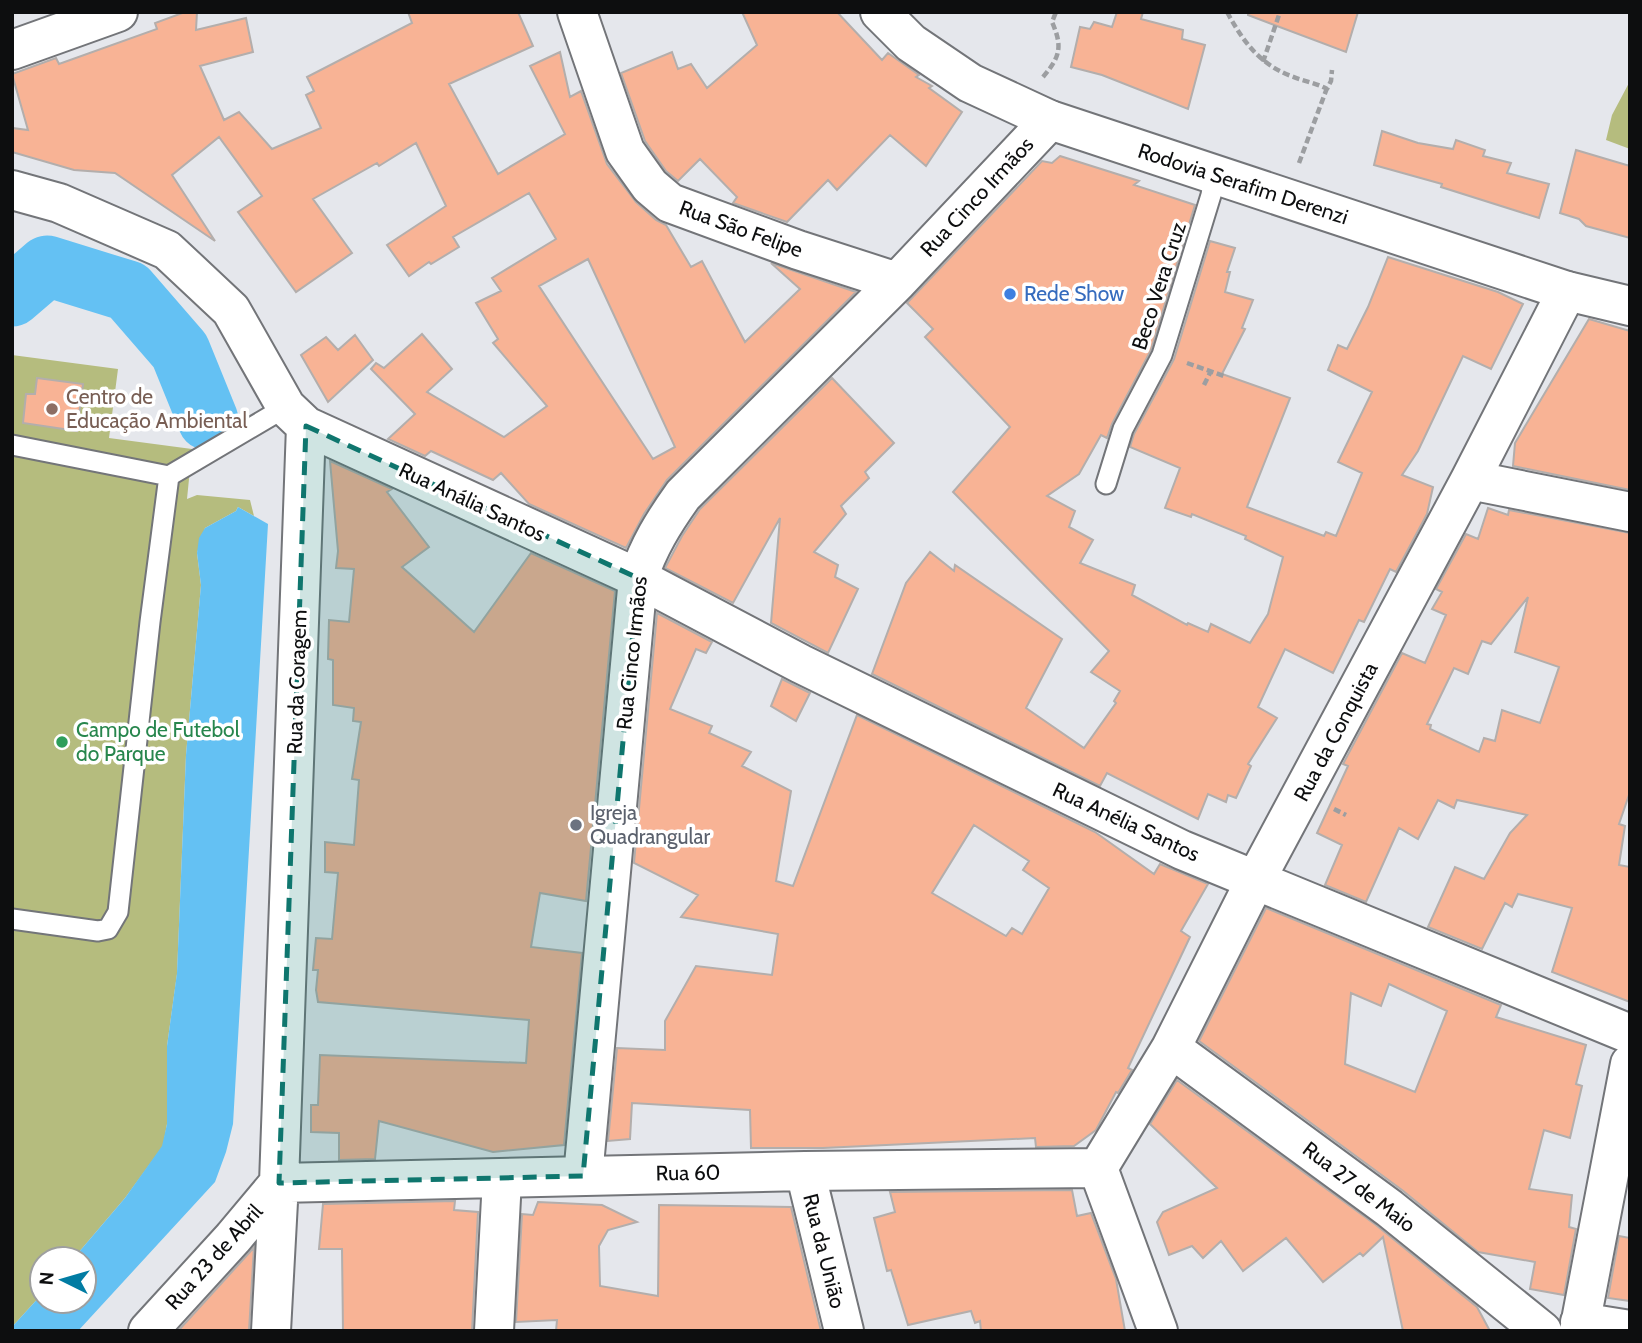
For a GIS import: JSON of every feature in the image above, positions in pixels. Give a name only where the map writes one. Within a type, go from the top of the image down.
[{"type":"street","points":[[12,50],[118,12]]},
{"type":"street","name":"Rua São Felipe","points":[[577,12],[625,151],[650,186],[670,204],[797,250],[897,282]]},
{"type":"street","name":"Rodovia Serafim Derenzi","points":[[880,12],[911,43],[970,83],[1034,114],[1214,176],[1290,198],[1567,290],[1630,306]]},
{"type":"street","name":"Rua Cinco Irmãos","points":[[583,1176],[638,578],[646,554],[660,527],[683,495],[897,282],[1034,114]]},
{"type":"street","points":[[12,190],[59,203],[167,250],[231,310],[296,416]]},
{"type":"street","name":"Rua da Conquista","points":[[1098,1168],[1171,1048],[1255,881],[1470,480],[1567,290]]},
{"type":"street","name":"Rua Anália Santos","points":[[296,416],[638,578]]},
{"type":"street","name":"Rua da Coragem","points":[[271,1331],[278,1183],[296,416]]},
{"type":"street","points":[[1470,480],[1630,512]]},
{"type":"street","name":"Rua Anélia Santos","points":[[638,578],[801,664],[1182,850],[1630,1034]]},
{"type":"street","name":"Rua 27 de Maio","points":[[1171,1048],[1389,1208],[1542,1331]]},
{"type":"street","points":[[1630,1063],[1580,1326],[1630,1330]]},
{"type":"street","points":[[1098,1168],[1158,1331]]},
{"type":"street","name":"Rua 60","points":[[278,1183],[805,1171],[1098,1168]]},
{"type":"street","name":"Rua da União","points":[[805,1171],[844,1331]]},
{"type":"street","points":[[494,1331],[502,1179]]},
{"type":"street","name":"Rua 23 de Abril","points":[[148,1331],[233,1238],[278,1183]]},
{"type":"lane","name":"Beco Vera Cruz","points":[[1106,484],[1124,429],[1163,355],[1211,195],[1214,176]]},
{"type":"lane","points":[[12,445],[169,475],[296,416]]},
{"type":"lane","points":[[12,919],[98,930],[108,929],[118,912],[169,475]]},
{"type":"path","points":[[1034,114],[1047,73],[1059,54],[1059,37],[1052,22],[1056,12]]},
{"type":"path","points":[[1227,12],[1241,38],[1263,62],[1327,88]]},
{"type":"path","points":[[1263,62],[1280,12]]},
{"type":"path","points":[[1290,198],[1305,145],[1331,80],[1332,70]]},
{"type":"path","points":[[1163,355],[1224,376]]},
{"type":"path","points":[[1204,385],[1211,371]]},
{"type":"highlighted area","points":[[306,426],[638,578],[583,1176],[279,1183]]},
{"type":"green space","points":[[1630,81],[1630,149],[1606,140],[1612,115]]},
{"type":"green space","points":[[12,355],[118,369],[109,438],[192,449],[187,499],[197,495],[250,500],[254,516],[238,507],[236,511],[205,528],[197,553],[201,585],[186,755],[177,974],[167,1046],[167,1124],[163,1146],[125,1198],[85,1245],[28,1245],[28,1309],[12,1327]]},
{"type":"water","points":[[238,507],[268,524],[233,1124],[215,1182],[98,1309],[98,1245],[85,1245],[125,1198],[162,1146],[167,1124],[167,1046],[177,973],[186,755],[201,585],[197,553],[199,538],[205,528],[236,511]]},
{"type":"water","points":[[28,1309],[28,1315],[93,1315],[78,1331],[12,1331],[12,1327]]},
{"type":"building","points":[[185,12],[197,12],[196,30],[246,18],[253,52],[200,66],[224,120],[239,112],[272,149],[321,128],[306,95],[314,91],[307,77],[412,23],[408,12],[518,12],[533,46],[449,84],[498,174],[565,134],[530,66],[560,52],[570,97],[581,91],[607,164],[636,202],[656,220],[666,225],[691,267],[702,261],[745,342],[800,289],[771,263],[856,292],[667,480],[644,514],[626,548],[529,504],[501,473],[493,480],[431,451],[425,456],[388,439],[415,414],[371,369],[376,363],[384,368],[422,334],[452,369],[427,392],[504,437],[547,406],[493,343],[498,339],[476,303],[501,291],[492,278],[556,239],[529,193],[453,237],[459,247],[409,276],[387,245],[446,206],[416,143],[379,166],[377,163],[313,199],[352,253],[296,292],[238,212],[262,196],[219,137],[172,175],[215,241],[115,173],[74,170],[12,152],[12,128],[28,130],[12,74],[56,58],[59,64],[157,29],[155,23]],"holes":[[[588,259],[675,447],[653,459],[539,286]]]},
{"type":"building","points":[[742,12],[837,12],[882,60],[888,53],[919,75],[916,77],[932,86],[929,88],[962,112],[926,166],[890,135],[837,190],[828,180],[787,222],[733,203],[737,197],[700,159],[678,181],[666,171],[645,141],[621,73],[672,52],[678,69],[691,64],[707,88],[757,45]]},
{"type":"building","points":[[1117,12],[1143,12],[1141,19],[1183,30],[1182,39],[1205,45],[1188,109],[1102,75],[1071,67],[1080,27],[1090,29],[1094,22],[1112,27]]},
{"type":"building","points":[[1248,12],[1358,12],[1346,52],[1248,15]]},
{"type":"building","points":[[1382,131],[1418,143],[1453,149],[1456,140],[1485,150],[1483,156],[1511,163],[1507,173],[1549,184],[1539,218],[1441,187],[1442,184],[1374,165]]},
{"type":"building","points":[[1576,150],[1630,166],[1630,238],[1586,226],[1579,219],[1560,213]]},
{"type":"building","points":[[1060,156],[1139,181],[1134,185],[1195,205],[1151,350],[1107,438],[1101,435],[1079,474],[1047,496],[1075,511],[1069,527],[1093,540],[1080,563],[1135,585],[1132,595],[1187,625],[1188,623],[1208,632],[1211,624],[1250,643],[1268,614],[1283,557],[1245,539],[1246,536],[1192,514],[1191,517],[1165,508],[1180,468],[1130,447],[1134,434],[1174,359],[1210,241],[1235,248],[1227,272],[1230,272],[1225,292],[1253,300],[1242,328],[1245,329],[1222,374],[1290,398],[1247,507],[1324,536],[1326,532],[1336,536],[1362,473],[1338,462],[1372,392],[1328,370],[1338,345],[1347,349],[1388,257],[1498,292],[1523,304],[1491,369],[1463,356],[1418,451],[1402,475],[1433,487],[1427,514],[1396,572],[1390,569],[1364,622],[1359,620],[1333,673],[1285,649],[1258,707],[1277,718],[1248,764],[1251,766],[1236,798],[1228,795],[1226,802],[1208,794],[1198,819],[1107,773],[1100,786],[872,674],[906,583],[930,552],[954,571],[955,565],[1062,639],[1026,708],[1084,748],[1116,703],[1114,701],[1120,691],[1091,672],[1109,651],[953,492],[1010,427],[925,337],[933,329],[907,303],[1042,161],[1052,163]]},
{"type":"building","points":[[1589,319],[1630,331],[1630,490],[1513,466],[1515,443]]},
{"type":"building","points":[[355,335],[373,360],[328,402],[301,355],[326,337],[338,350]]},
{"type":"building","name":"Centro de Educação Ambiental","points":[[37,378],[83,384],[77,431],[23,423],[26,394],[35,394]]},
{"type":"building","points":[[832,378],[894,443],[865,472],[869,478],[841,506],[846,514],[814,552],[838,565],[835,577],[858,589],[828,653],[771,623],[780,518],[733,603],[665,568],[700,509]]},
{"type":"building","points":[[330,461],[392,489],[387,492],[429,547],[402,567],[474,632],[531,553],[615,591],[586,901],[540,893],[531,947],[582,953],[564,1145],[493,1152],[379,1121],[375,1159],[339,1160],[339,1133],[311,1132],[311,1105],[318,1105],[320,1055],[526,1063],[529,1020],[318,1002],[318,970],[313,970],[316,938],[332,939],[338,873],[325,872],[325,842],[354,845],[359,780],[352,779],[361,722],[353,721],[354,708],[333,705],[333,660],[328,659],[329,620],[349,622],[354,569],[336,568],[338,551]]},
{"type":"building","points":[[1488,508],[1508,515],[1509,510],[1630,533],[1630,792],[1619,824],[1625,826],[1619,865],[1630,867],[1630,1002],[1552,972],[1572,908],[1518,894],[1512,907],[1505,903],[1482,949],[1428,927],[1455,867],[1484,879],[1510,833],[1527,815],[1457,800],[1454,808],[1438,800],[1418,839],[1399,828],[1366,902],[1325,885],[1342,845],[1317,833],[1348,766],[1343,764],[1402,653],[1425,663],[1446,615],[1432,609],[1442,592],[1436,589],[1466,534],[1478,539]],"holes":[[[1528,597],[1515,652],[1559,667],[1540,723],[1502,710],[1495,741],[1484,738],[1479,752],[1430,729],[1431,725],[1427,724],[1454,668],[1468,674],[1482,641],[1491,644]]]},
{"type":"building","points":[[657,613],[712,642],[706,653],[696,649],[670,709],[712,726],[709,733],[751,752],[742,766],[791,791],[776,881],[793,886],[857,715],[1095,832],[1154,874],[1160,864],[1208,884],[1181,931],[1190,937],[1128,1068],[1132,1070],[1118,1093],[1116,1092],[1096,1130],[1074,1146],[1036,1147],[1035,1138],[823,1148],[751,1148],[750,1110],[632,1103],[630,1139],[608,1141],[617,1048],[665,1050],[665,1021],[696,966],[772,975],[778,934],[681,917],[698,895],[634,863]],"holes":[[[974,825],[1029,861],[1023,870],[1049,888],[1022,934],[1012,928],[1006,936],[932,893]]]},
{"type":"building","points":[[782,679],[810,693],[796,721],[771,706]]},
{"type":"building","points":[[1266,908],[1501,1005],[1496,1017],[1586,1045],[1576,1084],[1582,1086],[1570,1138],[1544,1130],[1529,1189],[1572,1195],[1569,1227],[1576,1229],[1564,1295],[1530,1289],[1535,1262],[1478,1252],[1402,1190],[1199,1041]],"holes":[[[1389,984],[1447,1011],[1415,1092],[1345,1064],[1351,993],[1381,1006]]]},
{"type":"building","points":[[1177,1080],[1376,1225],[1477,1307],[1490,1331],[1403,1331],[1383,1237],[1363,1256],[1360,1253],[1323,1282],[1286,1238],[1243,1271],[1221,1241],[1203,1258],[1192,1246],[1169,1255],[1157,1222],[1163,1212],[1217,1188],[1150,1124]]},
{"type":"building","points":[[1072,1190],[1077,1216],[1091,1213],[1116,1279],[1125,1331],[981,1331],[980,1321],[975,1323],[971,1311],[908,1325],[891,1270],[887,1271],[874,1218],[895,1212],[890,1192]]},
{"type":"building","points":[[455,1201],[454,1210],[478,1212],[472,1331],[343,1331],[342,1249],[319,1249],[323,1204]]},
{"type":"building","points":[[538,1202],[602,1205],[637,1222],[608,1230],[599,1246],[600,1286],[658,1296],[659,1205],[791,1207],[821,1331],[556,1331],[557,1320],[516,1322],[522,1214],[533,1215]]},
{"type":"building","points":[[1619,1236],[1630,1238],[1630,1301],[1608,1298]]},
{"type":"building","points":[[254,1247],[249,1331],[178,1331],[249,1253]]},
{"type":"waterway","points":[[12,296],[47,266],[128,291],[180,351],[208,420]]},
{"type":"place","name":"Rede Show","points":[[1010,294]]},
{"type":"place","name":"Centro de Educação Ambiental","points":[[52,409]]},
{"type":"place","name":"Campo de Futebol do Parque","points":[[62,742]]},
{"type":"place","name":"Igreja Quadrangular","points":[[576,825]]}]
